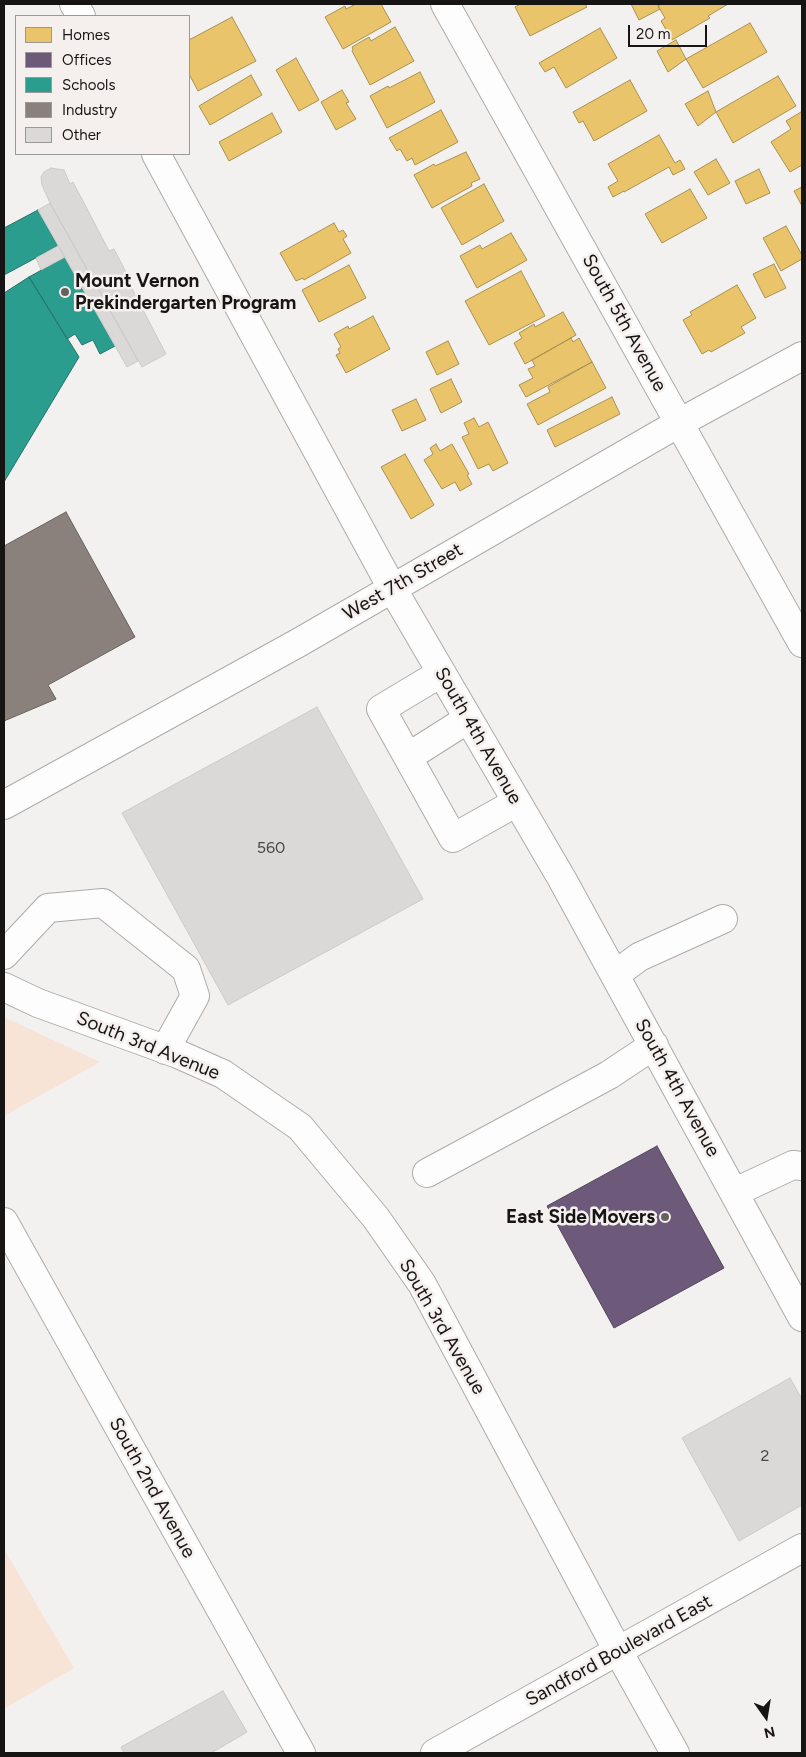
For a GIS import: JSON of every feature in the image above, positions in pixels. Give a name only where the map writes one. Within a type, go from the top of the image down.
[{"type":"street","points":[[74,4],[80,15]]},
{"type":"street","name":"South 5th Avenue","points":[[445,4],[802,643]]},
{"type":"street","name":"South 4th Avenue","points":[[157,155],[392,588],[562,879],[802,1316]]},
{"type":"street","name":"West 7th Street","points":[[4,806],[298,643],[679,423],[802,356]]},
{"type":"street","points":[[441,672],[381,709],[453,838],[517,802]]},
{"type":"street","points":[[408,757],[468,719]]},
{"type":"street","points":[[4,955],[48,908],[103,903],[186,969],[195,996],[165,1050]]},
{"type":"street","points":[[615,975],[639,957],[724,919]]},
{"type":"street","name":"South 3rd Avenue","points":[[4,987],[38,1003],[165,1050],[223,1074],[300,1127],[376,1218],[422,1284],[674,1753]]},
{"type":"street","points":[[427,1173],[609,1076],[654,1045]]},
{"type":"street","points":[[735,1192],[793,1165],[802,1166]]},
{"type":"street","name":"South 2nd Avenue","points":[[4,1222],[301,1753]]},
{"type":"street","name":"Sandford Boulevard East","points":[[435,1753],[802,1548]]},
{"type":"shaded area","points":[[4,1017],[100,1062],[4,1116]]},
{"type":"shaded area","points":[[4,1549],[74,1668],[4,1709]]},
{"type":"building: Homes","points":[[356,4],[381,4],[391,22],[343,49],[325,17],[345,6],[346,9]]},
{"type":"building: Homes","points":[[520,4],[585,4],[587,7],[530,36],[515,7]]},
{"type":"building: Homes","points":[[631,4],[657,4],[660,9],[639,20]]},
{"type":"building: Homes","points":[[662,4],[728,4],[708,16],[710,18],[672,40],[661,21],[665,18],[658,6]]},
{"type":"building: Homes","points":[[232,17],[256,61],[198,91],[190,76],[190,39]]},
{"type":"building: Homes","points":[[750,23],[767,52],[703,88],[686,59]]},
{"type":"building: Homes","points":[[395,27],[414,61],[370,85],[352,51],[352,47],[369,37],[371,41]]},
{"type":"building: Homes","points":[[600,28],[617,58],[566,88],[554,67],[545,72],[539,63]]},
{"type":"building: Homes","points":[[676,40],[686,59],[668,72],[657,51]]},
{"type":"building: Homes","points":[[296,58],[319,100],[299,111],[276,70]]},
{"type":"building: Homes","points":[[420,72],[435,102],[387,128],[370,96]]},
{"type":"building: Homes","points":[[251,75],[262,95],[210,125],[199,106]]},
{"type":"building: Homes","points":[[778,76],[796,106],[733,143],[716,112]]},
{"type":"building: Homes","points":[[630,80],[647,111],[594,141],[583,121],[579,123],[573,112]]},
{"type":"building: Homes","points":[[342,90],[349,102],[346,103],[356,119],[336,130],[321,102]]},
{"type":"building: Homes","points":[[708,91],[716,112],[698,126],[685,104]]},
{"type":"building: Homes","points":[[441,110],[458,142],[415,165],[412,158],[407,161],[400,149],[397,151],[389,138]]},
{"type":"building: Homes","points":[[801,112],[802,165],[790,172],[771,142],[791,129],[786,121]]},
{"type":"building: Homes","points":[[272,113],[282,132],[229,161],[219,142]]},
{"type":"building: Homes","points":[[659,135],[675,163],[680,160],[685,169],[673,175],[669,167],[613,197],[608,187],[618,181],[608,164]]},
{"type":"building: Homes","points":[[466,152],[480,179],[471,183],[472,186],[432,208],[414,175],[434,164],[435,166]]},
{"type":"building: Homes","points":[[716,159],[730,183],[708,195],[694,172]]},
{"type":"building: Homes","points":[[759,169],[770,193],[746,204],[735,181]]},
{"type":"building: Homes","points":[[484,184],[504,221],[462,245],[441,208]]},
{"type":"building: Homes","points":[[802,187],[802,206],[794,191]]},
{"type":"building: Homes","points":[[690,189],[707,218],[662,243],[645,214]]},
{"type":"building: Homes","points":[[334,223],[339,232],[343,230],[347,236],[343,239],[351,253],[304,280],[303,278],[296,281],[280,253]]},
{"type":"building: Homes","points":[[786,226],[802,255],[802,259],[781,271],[763,238]]},
{"type":"building: Homes","points":[[511,233],[527,260],[477,288],[460,256],[480,245],[482,249]]},
{"type":"building: Homes","points":[[774,264],[786,288],[765,298],[753,274]]},
{"type":"building: Homes","points":[[349,265],[366,298],[319,322],[302,290]]},
{"type":"building: Homes","points":[[521,271],[545,316],[489,345],[465,301]]},
{"type":"building: Homes","points":[[737,285],[756,318],[741,327],[745,333],[711,352],[709,350],[702,354],[683,320],[692,315],[690,312]]},
{"type":"building: Homes","points":[[563,312],[576,335],[525,364],[514,343],[522,338],[519,333],[534,324],[535,327]]},
{"type":"building: Homes","points":[[373,316],[390,349],[346,373],[336,355],[340,353],[338,349],[341,347],[334,334],[348,326],[349,329]]},
{"type":"building: Homes","points":[[571,338],[573,342],[579,338],[592,362],[526,397],[519,385],[533,378],[528,369],[535,366],[532,360]]},
{"type":"building: Homes","points":[[448,341],[459,364],[437,375],[426,352]]},
{"type":"building: Homes","points":[[592,362],[606,388],[538,425],[527,404],[550,392],[548,387]]},
{"type":"building: Homes","points":[[451,379],[462,402],[441,413],[430,389]]},
{"type":"building: Homes","points":[[612,397],[620,414],[555,447],[547,430]]},
{"type":"building: Homes","points":[[416,399],[426,420],[402,431],[392,410]]},
{"type":"building: Homes","points":[[474,418],[479,427],[488,422],[508,463],[493,471],[489,464],[478,469],[462,437],[469,434],[464,423]]},
{"type":"building: Homes","points":[[436,444],[440,451],[452,444],[469,474],[467,475],[472,484],[460,491],[455,482],[442,489],[424,460],[433,454],[430,448]]},
{"type":"building: Homes","points":[[405,454],[434,505],[411,519],[381,467]]},
{"type":"building: Offices","points":[[657,1146],[724,1268],[614,1328],[547,1206]]},
{"type":"building: Schools","points":[[38,210],[58,246],[4,275],[4,228]]},
{"type":"building: Schools","points":[[65,257],[115,346],[100,354],[93,340],[82,345],[75,334],[67,339],[29,277]]},
{"type":"building: Schools","points":[[29,277],[79,357],[4,482],[4,293]]},
{"type":"building: Industry","points":[[66,512],[135,637],[48,685],[56,699],[4,721],[4,546]]},
{"type":"building: Other","points":[[51,168],[64,170],[70,184],[73,182],[109,251],[114,249],[132,284],[130,285],[166,354],[142,367],[50,203],[42,185],[41,177],[44,172]]},
{"type":"building: Other","points":[[50,203],[138,361],[127,367],[38,210]]},
{"type":"building: Other","points":[[58,246],[65,257],[41,270],[36,258]]},
{"type":"building: Other","points":[[317,707],[423,899],[228,1005],[122,813]]},
{"type":"building: Other","points":[[790,1378],[802,1399],[802,1505],[739,1541],[682,1438]]},
{"type":"building: Other","points":[[223,1691],[247,1732],[213,1753],[124,1753],[121,1747]]},
{"type":"place","name":"Mount Vernon Prekindergarten Program","points":[[65,292]]},
{"type":"place","name":"East Side Movers","points":[[665,1217]]}]
